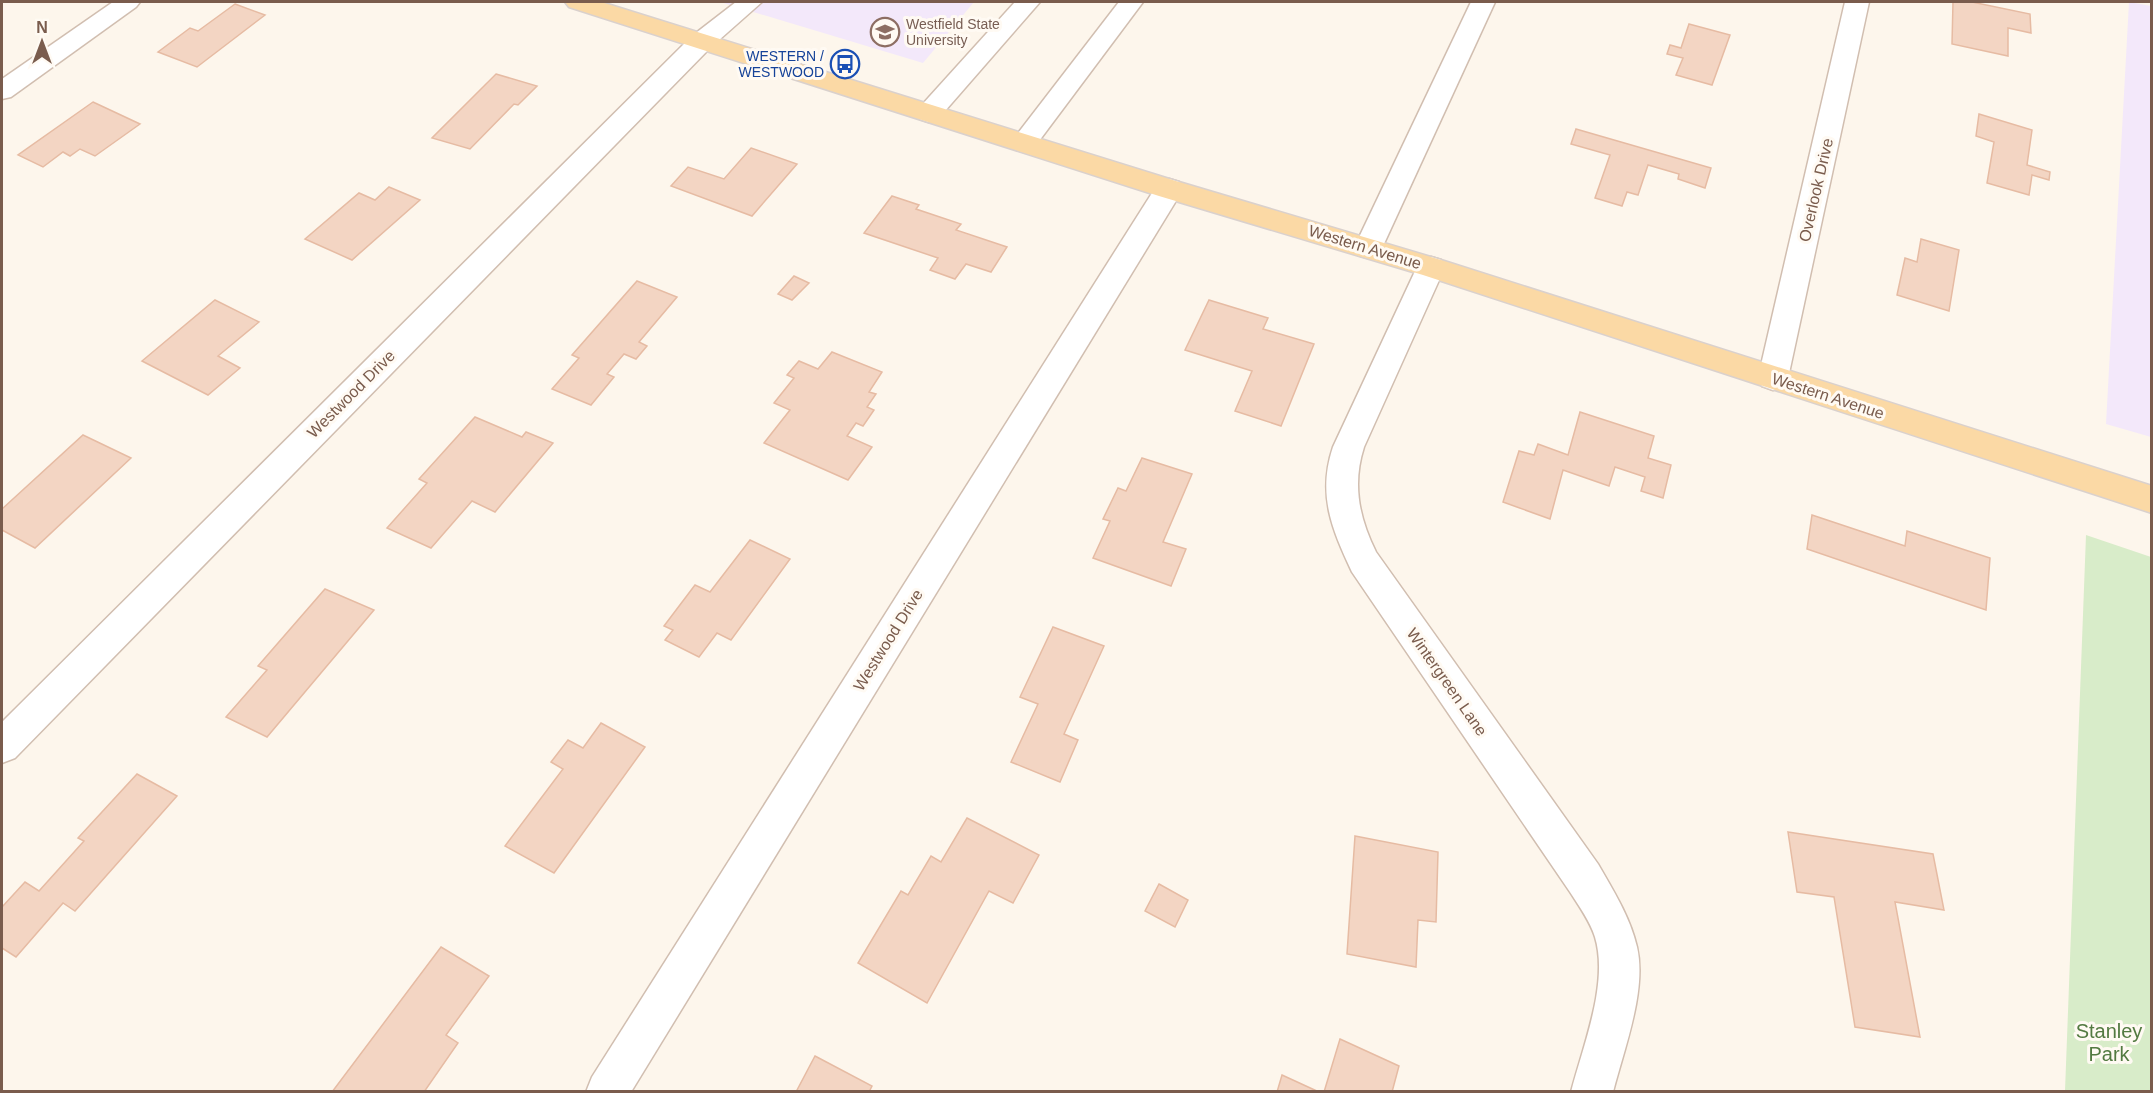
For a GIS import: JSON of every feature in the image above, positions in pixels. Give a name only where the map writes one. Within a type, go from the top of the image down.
[{"type":"main road","name":"Western Avenue","points":[[577,2],[1169,189],[1431,267],[2151,500]]},
{"type":"street","points":[[2,91],[128,2]]},
{"type":"street","name":"Westwood Drive","points":[[2,746],[701,42],[750,2]]},
{"type":"street","points":[[929,113],[1028,2]]},
{"type":"street","points":[[1024,143],[1131,2]]},
{"type":"street","points":[[1368,248],[1483,2]]},
{"type":"street","name":"Overlook Drive","points":[[1773,378],[1857,2]]},
{"type":"street","name":"Westwood Drive","points":[[608,1092],[1169,189]]},
{"type":"street","name":"Wintergreen Lane","points":[[1431,267],[1355,433],[1341,477],[1344,511],[1355,546],[1364,562],[1584,878],[1612,932],[1619,958],[1617,985],[1592,1092]]},
{"type":"shaded area","name":"Westfield State University","points":[[720,2],[974,2],[923,63]]},
{"type":"shaded area","points":[[2129,2],[2151,6],[2151,437],[2106,424]]},
{"type":"green space","name":"Stanley Park","points":[[2086,535],[2151,557],[2151,1091],[2065,1091]]},
{"type":"building","points":[[1953,2],[1972,2],[2030,14],[2031,33],[2008,28],[2008,56],[1952,44]]},
{"type":"building","points":[[235,4],[265,15],[197,67],[158,52],[190,28],[198,31]]},
{"type":"building","points":[[1689,24],[1730,35],[1712,85],[1676,75],[1683,58],[1667,54],[1670,45],[1681,48]]},
{"type":"building","points":[[496,74],[537,86],[518,105],[514,104],[470,149],[432,138]]},
{"type":"building","points":[[93,102],[140,124],[95,156],[80,149],[70,156],[63,152],[43,167],[18,155]]},
{"type":"building","points":[[1979,114],[2032,130],[2027,165],[2050,172],[2049,180],[2032,175],[2029,195],[1987,183],[1994,142],[1976,136]]},
{"type":"building","points":[[1576,129],[1711,168],[1705,188],[1678,179],[1679,174],[1648,165],[1638,195],[1627,192],[1622,206],[1595,198],[1610,155],[1571,144]]},
{"type":"building","points":[[751,148],[797,164],[752,216],[671,186],[688,167],[724,179]]},
{"type":"building","points":[[389,187],[420,200],[352,260],[305,239],[359,193],[375,200]]},
{"type":"building","points":[[892,196],[919,205],[916,209],[961,224],[956,230],[1007,247],[991,272],[966,264],[955,279],[930,270],[938,258],[864,233]]},
{"type":"building","points":[[1921,239],[1959,250],[1949,311],[1897,295],[1905,258],[1917,262]]},
{"type":"building","points":[[794,276],[809,283],[792,300],[778,294]]},
{"type":"building","points":[[637,281],[677,297],[639,342],[647,346],[636,359],[624,354],[607,374],[614,377],[591,405],[552,389],[579,358],[572,355]]},
{"type":"building","points":[[215,300],[259,322],[218,356],[240,368],[208,395],[142,361]]},
{"type":"building","points":[[1209,300],[1268,318],[1263,329],[1314,344],[1281,426],[1235,411],[1252,371],[1185,350]]},
{"type":"building","points":[[832,352],[882,372],[869,392],[876,394],[867,407],[874,410],[863,426],[856,423],[847,436],[872,447],[848,480],[764,443],[790,410],[774,403],[794,378],[787,375],[799,361],[818,369]]},
{"type":"building","points":[[1580,412],[1654,436],[1648,458],[1671,465],[1663,498],[1641,491],[1645,477],[1615,467],[1609,486],[1563,470],[1550,519],[1503,502],[1519,451],[1534,455],[1538,444],[1568,455]]},
{"type":"building","points":[[475,417],[522,437],[526,432],[553,443],[495,512],[472,501],[431,548],[387,528],[427,483],[419,479]]},
{"type":"building","points":[[83,435],[131,458],[35,548],[2,530],[2,509]]},
{"type":"building","points":[[1142,458],[1192,474],[1163,542],[1186,549],[1171,586],[1093,558],[1110,521],[1103,519],[1118,488],[1126,491]]},
{"type":"building","points":[[1812,515],[1905,546],[1907,531],[1990,558],[1986,610],[1807,549]]},
{"type":"building","points":[[750,540],[790,559],[731,640],[717,633],[699,657],[665,640],[673,630],[664,626],[695,585],[710,592]]},
{"type":"building","points":[[325,589],[374,610],[267,737],[226,717],[267,670],[258,666]]},
{"type":"building","points":[[1053,627],[1104,646],[1064,734],[1078,740],[1060,782],[1011,762],[1038,704],[1020,697]]},
{"type":"building","points":[[601,723],[645,747],[554,873],[505,846],[563,769],[551,762],[568,740],[583,748]]},
{"type":"building","points":[[137,774],[177,796],[75,911],[63,903],[16,957],[2,948],[2,907],[25,882],[39,891],[84,841],[78,838]]},
{"type":"building","points":[[967,818],[1039,855],[1013,903],[989,891],[927,1003],[858,963],[901,891],[908,895],[931,856],[941,862]]},
{"type":"building","points":[[1788,832],[1933,854],[1944,910],[1895,902],[1920,1037],[1855,1027],[1834,897],[1797,892]]},
{"type":"building","points":[[1355,836],[1438,852],[1436,922],[1418,920],[1416,967],[1347,954]]},
{"type":"building","points":[[1159,884],[1188,900],[1175,927],[1145,911]]},
{"type":"building","points":[[441,947],[489,976],[446,1035],[458,1043],[424,1092],[332,1092]]},
{"type":"building","points":[[1340,1039],[1399,1066],[1392,1092],[1324,1092]]},
{"type":"building","points":[[815,1056],[872,1086],[869,1092],[796,1092]]},
{"type":"building","points":[[1282,1075],[1319,1092],[1277,1092]]},
{"type":"place","name":"Westfield State University","points":[[885,32]]},
{"type":"place","name":"WESTERN / WESTWOOD","points":[[845,64]]}]
